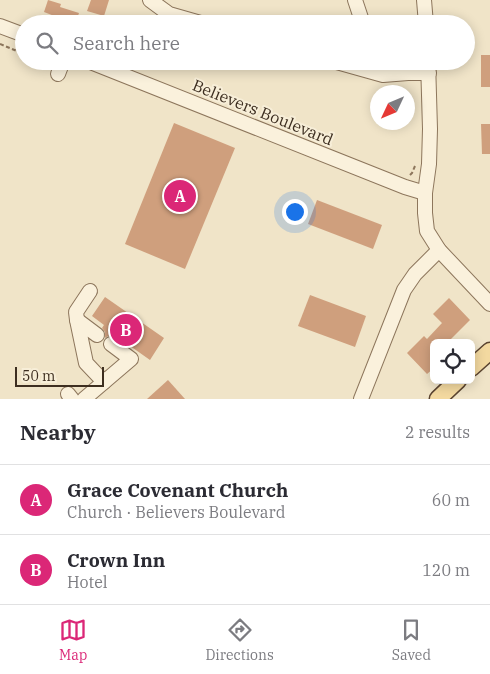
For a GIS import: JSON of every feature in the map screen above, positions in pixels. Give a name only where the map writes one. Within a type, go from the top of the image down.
[{"type":"main road","points":[[475,364],[490,351]]},
{"type":"main road","points":[[438,399],[454,384]]},
{"type":"street","points":[[150,0],[172,15]]},
{"type":"street","points":[[355,0],[360,15]]},
{"type":"street","points":[[424,0],[425,15]]},
{"type":"street","points":[[0,26],[15,32]]},
{"type":"street","name":"Believers Boulevard","points":[[111,70],[405,187],[425,193]]},
{"type":"street","points":[[363,70],[383,76],[418,70]]},
{"type":"street","points":[[404,70],[408,73]]},
{"type":"street","points":[[428,70],[430,129],[429,164],[425,193],[427,231],[439,250],[490,304]]},
{"type":"street","points":[[361,399],[404,290],[414,274],[439,250]]},
{"type":"street","points":[[90,291],[76,312],[77,320],[86,363],[104,382]]},
{"type":"street","points":[[77,320],[97,335]]},
{"type":"street","points":[[84,399],[131,359],[111,344]]},
{"type":"path","points":[[0,44],[15,50]]},
{"type":"path","points":[[408,176],[412,173],[417,163]]},
{"type":"building","points":[[48,0],[61,4],[60,7],[79,13],[78,15],[52,15],[44,12]]},
{"type":"building","points":[[91,0],[109,0],[104,15],[87,11]]},
{"type":"building","points":[[481,55],[490,55],[490,87],[481,87]]},
{"type":"building","points":[[174,123],[235,148],[185,269],[125,244]]},
{"type":"building","points":[[481,124],[490,124],[490,154],[482,154]]},
{"type":"building","points":[[317,200],[382,225],[373,249],[308,224]]},
{"type":"building","points":[[310,295],[366,316],[355,347],[298,326]]},
{"type":"building","points":[[105,297],[164,338],[150,360],[116,336],[105,338],[105,332],[102,328],[104,325],[92,316]]},
{"type":"building","points":[[449,298],[470,320],[451,339],[430,339],[430,371],[427,374],[407,353],[424,336],[427,339],[442,323],[433,314]]},
{"type":"building","points":[[168,380],[185,399],[147,399]]},
{"type":"place","name":"Grace Covenant Church","points":[[180,196]]},
{"type":"place","name":"Crown Inn","points":[[126,330]]}]
